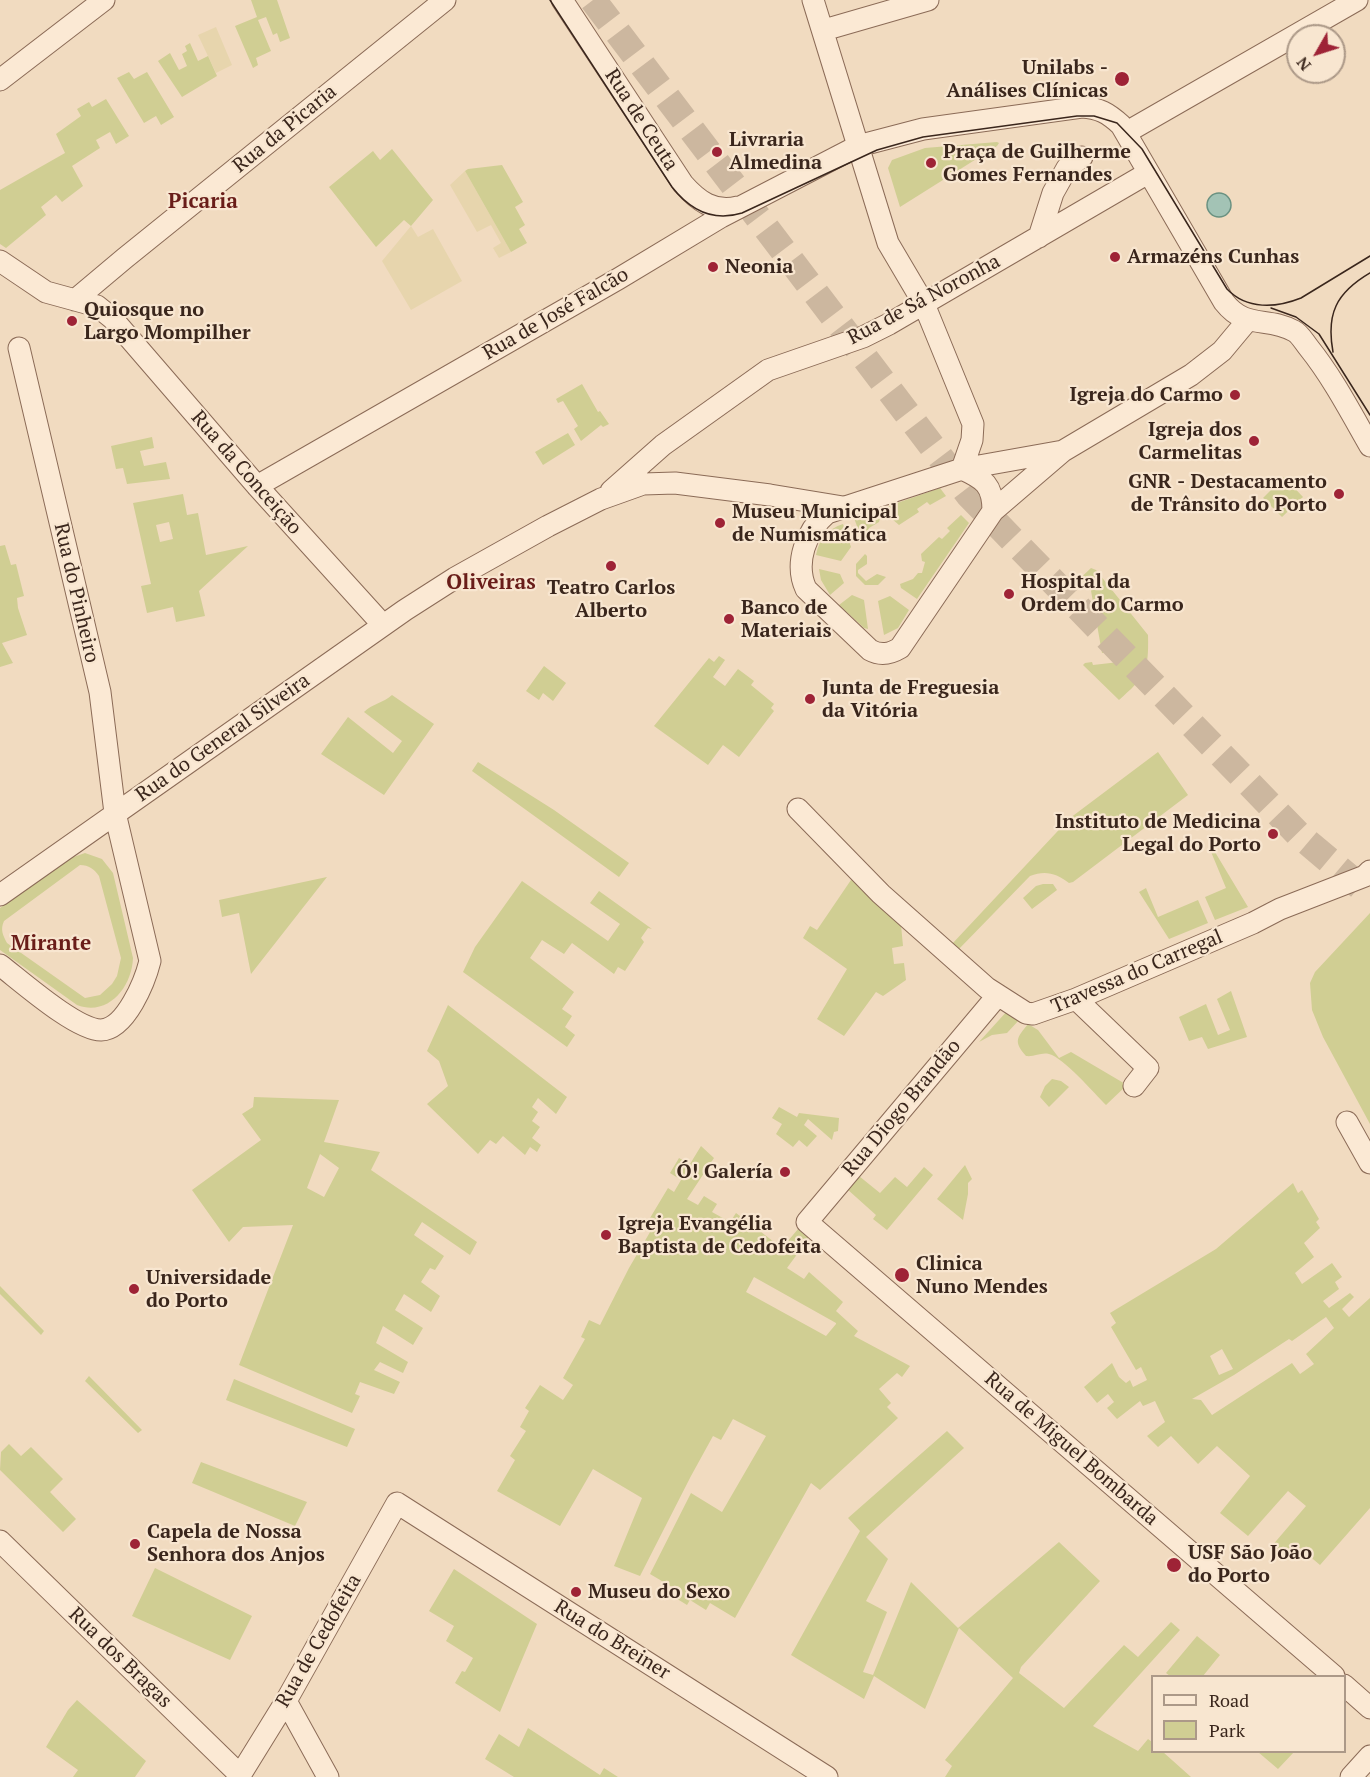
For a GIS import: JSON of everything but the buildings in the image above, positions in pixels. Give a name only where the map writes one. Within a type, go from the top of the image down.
[{"type":"street","points":[[0,80],[104,0]]},
{"type":"street","name":"Rua da Picaria","points":[[75,300],[445,0]]},
{"type":"street","name":"Rua de Ceuta","points":[[562,0],[688,190],[714,208],[727,210],[741,206]]},
{"type":"street","points":[[813,0],[888,243],[924,304],[973,424],[972,440],[962,469]]},
{"type":"street","points":[[824,30],[928,0]]},
{"type":"street","points":[[1126,132],[1357,0]]},
{"type":"street","name":"Rua de José Falcão","points":[[257,486],[741,206],[858,146],[923,129],[1082,107],[1096,108],[1109,114],[1126,132],[1219,296],[1229,310],[1247,321]]},
{"type":"street","points":[[1039,237],[1053,193],[1067,168],[1082,157]]},
{"type":"street","name":"Rua de Sá Noronha","points":[[601,499],[663,445],[768,370],[863,337],[924,304],[1148,173]]},
{"type":"street","name":"Rua da Conceição","points":[[0,261],[46,292],[97,306],[112,318],[257,486],[383,626]]},
{"type":"street","points":[[1063,451],[962,469],[827,513],[813,526],[801,558],[802,580],[807,589],[870,651],[881,655],[900,648],[993,511],[1063,451],[1191,375],[1222,351],[1247,321],[1275,323],[1296,332],[1323,366],[1370,446]]},
{"type":"street","name":"Rua do Pinheiro","points":[[0,964],[72,1019],[86,1026],[101,1029],[112,1027],[130,1006],[146,977],[150,961],[115,813],[100,692],[19,348]]},
{"type":"street","points":[[962,469],[983,480],[992,494],[993,511]]},
{"type":"street","points":[[601,499],[643,484],[675,483],[843,507]]},
{"type":"street","name":"Rua do General Silveira","points":[[0,895],[455,578],[601,499]]},
{"type":"street","name":"Travessa do Carregal","points":[[798,808],[881,894],[987,987],[1026,1012],[1033,1014],[1076,999],[1253,923],[1280,909],[1367,874]]},
{"type":"street","name":"Rua Diogo Brandão","points":[[807,1222],[998,995]]},
{"type":"street","points":[[1076,999],[1148,1068],[1134,1086]]},
{"type":"street","points":[[1347,1122],[1370,1163]]},
{"type":"street","name":"Rua de Miguel Bombarda","points":[[807,1222],[1332,1675]]},
{"type":"street","name":"Rua de Cedofeita","points":[[240,1776],[286,1701],[397,1503]]},
{"type":"street","name":"Rua do Breiner","points":[[397,1503],[827,1777]]},
{"type":"street","name":"Rua dos Bragas","points":[[0,1540],[240,1776]]},
{"type":"street","points":[[1346,1687],[1370,1708]]},
{"type":"street","points":[[286,1701],[328,1777]]},
{"type":"street","points":[[1351,1777],[1370,1756]]},
{"type":"shaded area","points":[[216,27],[232,65],[216,73],[198,35]]},
{"type":"shaded area","points":[[465,171],[511,252],[499,258],[493,248],[501,243],[491,225],[477,232],[450,185]]},
{"type":"shaded area","points":[[1219,193],[1227,197],[1231,205],[1227,213],[1219,217],[1211,213],[1207,205],[1211,197]]},
{"type":"shaded area","points":[[411,226],[418,237],[433,229],[462,281],[411,310],[382,261]]},
{"type":"green space","points":[[251,0],[277,0],[290,38],[280,42],[277,33],[273,35],[266,17],[258,20],[271,51],[256,58],[258,65],[253,68],[235,26],[257,17]]},
{"type":"green space","points":[[190,43],[198,61],[208,56],[217,76],[182,97],[158,61],[170,53],[179,70],[187,66],[182,54],[187,51],[185,46]]},
{"type":"green space","points":[[129,72],[134,79],[147,72],[174,117],[161,125],[156,116],[144,123],[117,78]]},
{"type":"green space","points":[[106,99],[129,136],[116,144],[110,132],[96,140],[100,148],[72,166],[83,186],[62,202],[56,195],[41,207],[46,215],[6,248],[0,244],[0,190],[65,153],[56,134],[81,116],[77,109],[89,102],[92,107]]},
{"type":"green space","points":[[999,143],[997,146],[900,207],[888,168],[892,160],[925,148]]},
{"type":"green space","points":[[392,149],[433,200],[411,226],[404,220],[376,247],[329,187],[373,151],[380,160]]},
{"type":"green space","points":[[502,165],[523,202],[515,207],[525,225],[519,229],[527,243],[511,252],[465,171]]},
{"type":"green space","points":[[582,384],[598,412],[600,411],[609,424],[603,427],[601,425],[581,441],[574,429],[578,426],[563,401],[558,403],[556,399]]},
{"type":"green space","points":[[568,433],[575,445],[543,465],[535,452]]},
{"type":"green space","points":[[152,437],[154,448],[140,451],[144,466],[166,462],[170,479],[127,484],[123,468],[116,469],[111,446]]},
{"type":"green space","points":[[1284,477],[1303,497],[1282,517],[1263,498]]},
{"type":"green space","points":[[940,488],[946,496],[930,505],[927,502],[917,509],[919,512],[899,525],[892,519],[880,518],[879,522],[869,528],[865,537],[861,537],[854,518]]},
{"type":"green space","points":[[183,494],[187,515],[198,513],[206,555],[248,546],[199,591],[205,616],[176,622],[173,607],[147,613],[141,586],[151,584],[133,503]],"holes":[[[169,522],[173,539],[160,542],[156,525]]]},
{"type":"green space","points":[[961,515],[969,523],[917,599],[901,588],[900,584],[922,573],[925,562],[922,561],[921,554],[939,537],[942,539],[950,531],[947,528]]},
{"type":"green space","points":[[843,524],[851,547],[841,561],[816,555],[825,535]]},
{"type":"green space","points":[[5,545],[11,565],[16,564],[24,596],[17,598],[27,635],[2,643],[13,663],[0,667],[0,546]]},
{"type":"green space","points":[[865,554],[867,564],[858,570],[858,573],[866,581],[877,574],[886,577],[878,585],[865,585],[856,576],[856,564]]},
{"type":"green space","points":[[1091,568],[1096,570],[1148,635],[1148,658],[1144,673],[1119,700],[1083,665],[1092,662],[1093,665],[1119,662],[1117,651],[1102,653],[1090,585],[1071,587]]},
{"type":"green space","points":[[819,569],[840,574],[844,583],[830,595],[821,580]]},
{"type":"green space","points":[[852,595],[864,600],[868,629],[839,605]]},
{"type":"green space","points":[[890,596],[909,610],[898,628],[884,635],[878,601]]},
{"type":"green space","points":[[719,656],[725,660],[713,677],[725,686],[738,669],[754,681],[751,685],[774,704],[771,708],[774,711],[739,757],[723,745],[708,765],[654,726],[709,658],[714,662]]},
{"type":"green space","points":[[544,666],[566,683],[553,701],[543,693],[539,700],[526,691]]},
{"type":"green space","points":[[392,695],[434,724],[384,795],[321,754],[348,717],[393,753],[402,741],[364,712]]},
{"type":"green space","points":[[1158,752],[1188,795],[1073,882],[1069,883],[1050,873],[1030,876],[958,950],[952,944],[1070,818]]},
{"type":"green space","points":[[478,762],[554,810],[629,863],[619,877],[472,771]]},
{"type":"green space","points":[[1209,847],[1212,847],[1248,907],[1215,920],[1205,897],[1226,888]]},
{"type":"green space","points":[[85,853],[102,859],[113,873],[133,958],[132,969],[123,989],[108,1003],[99,1007],[88,1008],[77,1005],[0,950],[0,908],[65,860]],"holes":[[[83,865],[91,868],[99,876],[121,958],[117,976],[112,984],[100,995],[85,998],[7,943],[2,930],[4,921]]]},
{"type":"green space","points":[[327,877],[251,974],[239,913],[222,917],[219,900]]},
{"type":"green space","points":[[853,877],[901,925],[903,946],[892,948],[894,964],[904,963],[906,980],[883,996],[876,992],[844,1036],[817,1019],[847,969],[803,938],[810,926],[817,930]]},
{"type":"green space","points":[[522,881],[608,941],[620,924],[590,903],[599,891],[652,929],[648,928],[641,938],[644,942],[625,971],[618,967],[614,974],[572,943],[564,954],[542,940],[530,958],[574,992],[562,1009],[572,1016],[565,1027],[575,1035],[567,1047],[463,972],[475,947]]},
{"type":"green space","points":[[1053,884],[1057,890],[1032,909],[1023,898],[1036,886]]},
{"type":"green space","points":[[1146,888],[1158,917],[1198,900],[1208,923],[1169,939],[1139,892]]},
{"type":"green space","points":[[1370,913],[1370,1124],[1323,1037],[1312,1010],[1310,983],[1315,972]]},
{"type":"green space","points":[[1231,991],[1247,1037],[1208,1049],[1202,1037],[1189,1041],[1179,1017],[1206,1004],[1218,1035],[1230,1030],[1217,999]]},
{"type":"green space","points":[[448,1005],[567,1097],[556,1114],[538,1098],[532,1107],[538,1112],[532,1121],[540,1127],[532,1138],[541,1145],[537,1152],[530,1147],[525,1155],[503,1136],[496,1144],[490,1140],[478,1154],[427,1104],[448,1086],[439,1061],[427,1051]]},
{"type":"green space","points":[[1008,1010],[1020,1019],[1007,1033],[992,1035],[979,1042]]},
{"type":"green space","points":[[1028,1024],[1038,1030],[1059,1058],[1071,1052],[1127,1085],[1106,1105],[1063,1062],[1055,1057],[1049,1054],[1026,1056],[1019,1047],[1018,1040]]},
{"type":"green space","points":[[1052,1079],[1061,1081],[1069,1087],[1049,1107],[1040,1097],[1045,1086]]},
{"type":"green space","points":[[254,1097],[339,1100],[324,1142],[380,1152],[371,1170],[477,1242],[470,1255],[422,1222],[414,1235],[444,1256],[435,1270],[430,1268],[421,1282],[440,1296],[431,1312],[404,1294],[395,1310],[423,1328],[413,1345],[383,1326],[376,1343],[408,1362],[403,1373],[380,1362],[374,1370],[400,1382],[394,1394],[360,1382],[355,1394],[360,1396],[352,1413],[239,1365],[293,1225],[243,1227],[229,1242],[192,1190],[261,1140],[242,1114],[253,1107]],"holes":[[[320,1154],[339,1168],[324,1197],[307,1188]]]},
{"type":"green space","points":[[779,1107],[797,1117],[799,1113],[839,1118],[838,1131],[834,1132],[832,1140],[808,1119],[804,1125],[817,1136],[807,1147],[799,1140],[793,1147],[776,1134],[782,1124],[772,1118]]},
{"type":"green space","points":[[701,1146],[714,1158],[687,1199],[698,1205],[704,1196],[717,1204],[712,1212],[730,1222],[736,1213],[782,1248],[798,1229],[809,1238],[787,1268],[804,1279],[809,1272],[843,1302],[836,1311],[858,1331],[854,1336],[910,1366],[902,1377],[897,1373],[879,1389],[891,1403],[887,1407],[898,1418],[820,1490],[811,1483],[735,1618],[710,1603],[706,1610],[690,1600],[687,1605],[674,1597],[677,1590],[650,1574],[691,1493],[722,1512],[766,1436],[733,1419],[721,1440],[713,1436],[640,1576],[614,1566],[642,1498],[593,1469],[560,1526],[497,1491],[515,1460],[510,1456],[526,1431],[520,1427],[529,1411],[525,1408],[540,1385],[563,1400],[573,1385],[563,1378],[585,1339],[581,1337],[589,1320],[600,1325],[653,1227],[647,1223],[668,1188],[674,1192],[681,1180],[670,1173],[679,1158],[690,1164]],"holes":[[[754,1277],[836,1323],[826,1336],[746,1292]]]},
{"type":"green space","points":[[965,1165],[972,1179],[968,1183],[963,1220],[937,1199]]},
{"type":"green space","points":[[924,1167],[933,1175],[887,1230],[873,1219],[876,1215],[847,1189],[859,1176],[880,1193],[895,1177],[907,1187]]},
{"type":"green space","points":[[1293,1183],[1298,1193],[1302,1190],[1319,1219],[1316,1222],[1320,1228],[1304,1243],[1314,1257],[1295,1273],[1302,1284],[1332,1263],[1342,1277],[1335,1282],[1339,1289],[1323,1301],[1329,1308],[1350,1293],[1354,1297],[1342,1309],[1349,1317],[1370,1298],[1370,1508],[1320,1565],[1294,1543],[1282,1557],[1271,1547],[1306,1506],[1288,1491],[1248,1536],[1220,1513],[1250,1476],[1217,1446],[1198,1464],[1171,1436],[1158,1447],[1147,1436],[1165,1422],[1155,1401],[1143,1406],[1140,1401],[1117,1419],[1107,1408],[1114,1402],[1108,1394],[1097,1403],[1084,1387],[1112,1363],[1119,1377],[1126,1383],[1130,1380],[1133,1387],[1147,1380],[1141,1367],[1136,1370],[1111,1327],[1116,1323],[1110,1313],[1216,1249]],"holes":[[[1326,1317],[1334,1328],[1306,1354],[1314,1364],[1300,1374],[1292,1363],[1212,1415],[1201,1400],[1192,1399],[1289,1339],[1292,1341]],[[1222,1349],[1233,1369],[1219,1375],[1210,1356]]]},
{"type":"green space","points":[[0,1286],[44,1331],[41,1335],[0,1294]]},
{"type":"green space","points":[[89,1376],[142,1430],[138,1433],[85,1381]]},
{"type":"green space","points":[[234,1379],[355,1429],[347,1447],[226,1400]]},
{"type":"green space","points":[[947,1431],[964,1448],[866,1537],[888,1559],[866,1601],[887,1612],[863,1672],[873,1675],[911,1582],[958,1628],[1059,1542],[1100,1581],[1021,1667],[1019,1673],[1064,1708],[1124,1645],[1138,1657],[1171,1622],[1180,1630],[1093,1726],[1138,1751],[1148,1739],[1151,1741],[1151,1753],[1164,1753],[1191,1777],[945,1777],[952,1766],[945,1760],[1013,1678],[959,1628],[925,1709],[874,1676],[864,1699],[791,1655],[860,1531],[848,1518]]},
{"type":"green space","points":[[9,1444],[21,1456],[31,1447],[63,1479],[50,1492],[76,1519],[63,1532],[0,1470],[1,1452]]},
{"type":"green space","points":[[201,1462],[307,1502],[295,1526],[192,1483]]},
{"type":"green space","points":[[155,1568],[252,1616],[230,1660],[132,1616]]},
{"type":"green space","points":[[454,1569],[537,1624],[500,1712],[455,1683],[473,1658],[446,1641],[454,1626],[429,1611]]},
{"type":"green space","points":[[1197,1636],[1220,1655],[1204,1675],[1169,1675],[1166,1673]]},
{"type":"green space","points":[[77,1700],[146,1761],[135,1777],[73,1777],[78,1770],[46,1747],[68,1710]]},
{"type":"green space","points":[[528,1728],[600,1775],[604,1768],[618,1777],[514,1777],[485,1759],[499,1734],[519,1747]]},
{"type":"green space","points":[[1259,1753],[1293,1753],[1278,1769]]},
{"type":"tunnel","points":[[593,0],[969,495],[1299,835],[1370,895]]},
{"type":"tram line","points":[[550,0],[672,187],[694,208],[712,215],[742,213],[877,150],[923,137],[1077,116],[1094,116],[1117,123],[1142,149],[1227,289],[1243,301],[1272,305],[1301,298],[1370,256]]},
{"type":"tram line","points":[[1333,352],[1331,326],[1336,306],[1349,288],[1370,273]]},
{"type":"tram line","points":[[1271,308],[1296,317],[1319,334],[1370,415]]},
{"type":"place","name":"Unilabs - Análises Clínicas","points":[[1122,79]]},
{"type":"place","name":"Livraria Almedina","points":[[717,152]]},
{"type":"place","name":"Praça de Guilherme Gomes Fernandes","points":[[931,163]]},
{"type":"place","name":"Armazéns Cunhas","points":[[1115,257]]},
{"type":"place","name":"Neonia","points":[[713,267]]},
{"type":"place","name":"Quiosque no Largo Mompilher","points":[[72,321]]},
{"type":"place","name":"Igreja do Carmo","points":[[1235,395]]},
{"type":"place","name":"Igreja dos Carmelitas","points":[[1254,441]]},
{"type":"place","name":"GNR - Destacamento de Trânsito do Porto","points":[[1339,494]]},
{"type":"place","name":"Museu Municipal de Numismática","points":[[720,523]]},
{"type":"place","name":"Teatro Carlos Alberto","points":[[611,566]]},
{"type":"place","name":"Hospital da Ordem do Carmo","points":[[1009,594]]},
{"type":"place","name":"Banco de Materiais","points":[[729,619]]},
{"type":"place","name":"Junta de Freguesia da Vitória","points":[[810,699]]},
{"type":"place","name":"Instituto de Medicina Legal do Porto","points":[[1273,834]]},
{"type":"place","name":"Ó! Galería","points":[[785,1172]]},
{"type":"place","name":"Igreja Evangélia Baptista de Cedofeita","points":[[606,1235]]},
{"type":"place","name":"Clinica Nuno Mendes","points":[[902,1275]]},
{"type":"place","name":"Universidade do Porto","points":[[134,1289]]},
{"type":"place","name":"Capela de Nossa Senhora dos Anjos","points":[[135,1544]]},
{"type":"place","name":"USF São João do Porto","points":[[1174,1565]]},
{"type":"place","name":"Museu do Sexo","points":[[576,1592]]},
{"type":"district","name":"Picaria","points":[[203,202]]},
{"type":"district","name":"Oliveiras","points":[[491,583]]},
{"type":"district","name":"Mirante","points":[[51,944]]}]
